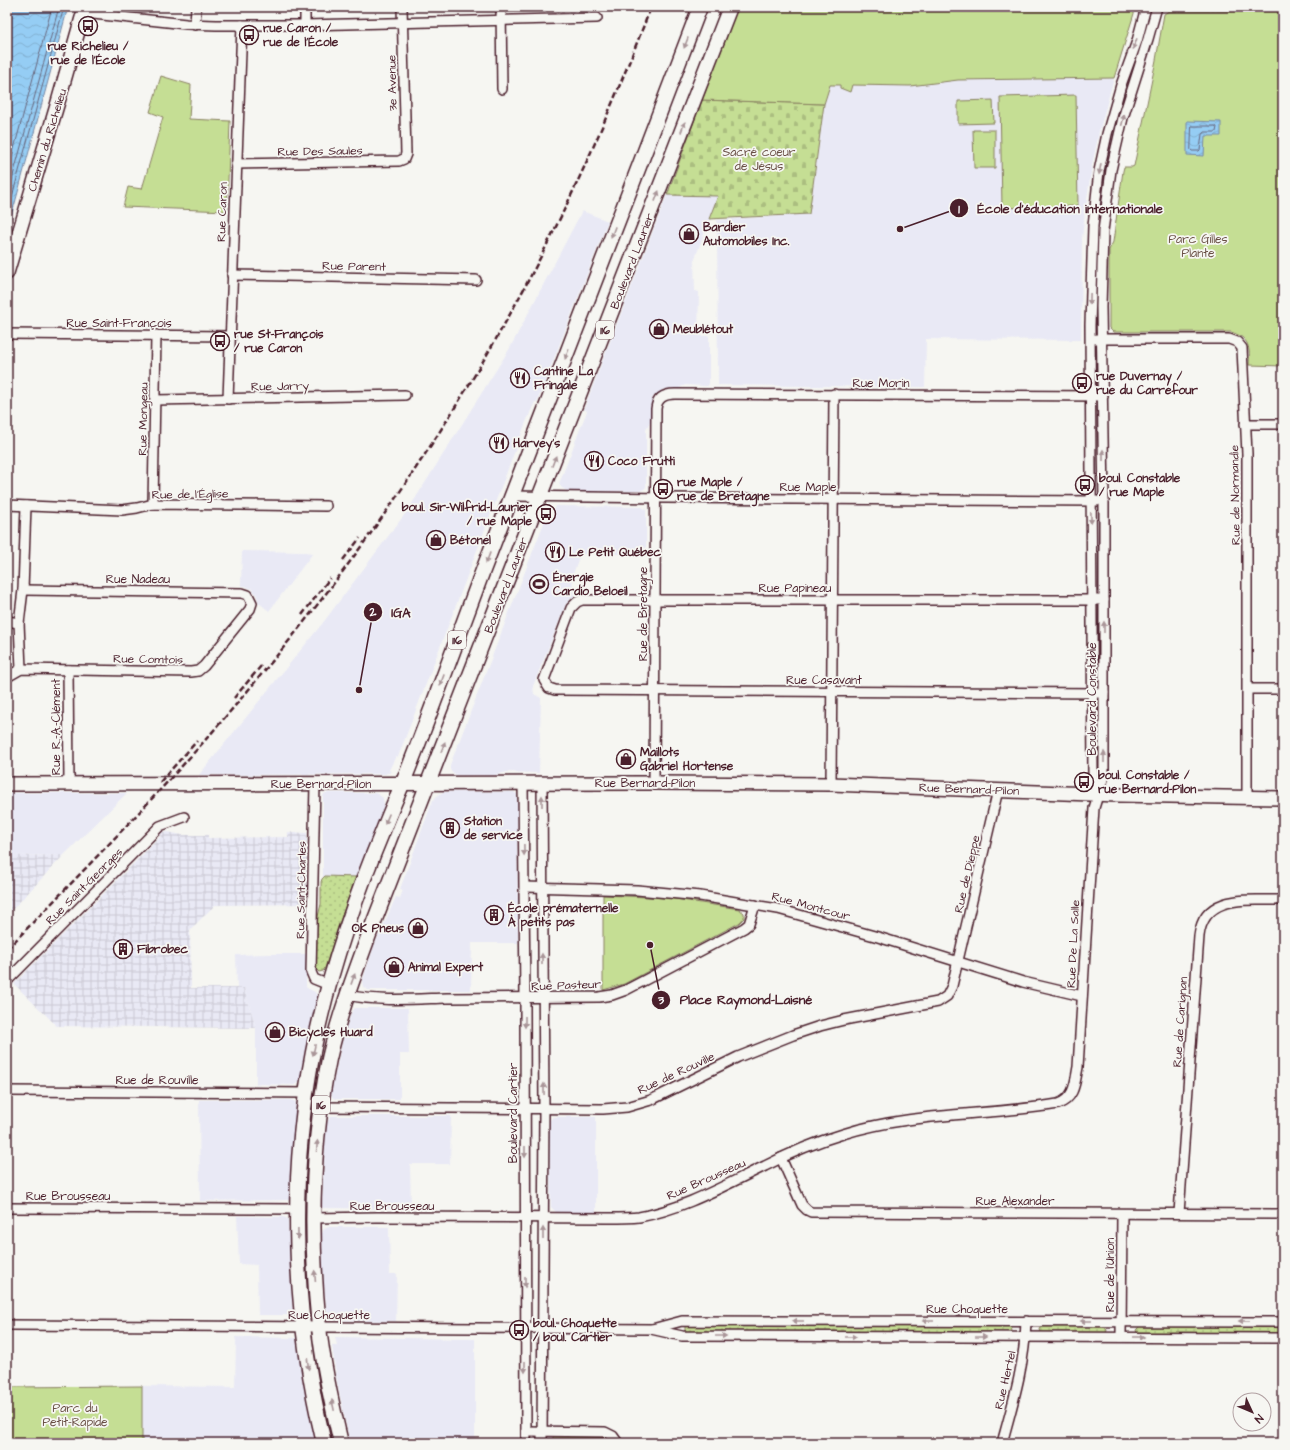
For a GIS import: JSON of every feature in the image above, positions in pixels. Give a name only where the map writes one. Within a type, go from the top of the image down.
[{"type":"main road","name":"116","points":[[324,1443],[310,1377],[304,1327],[299,1276],[297,1209],[300,1154],[306,1093],[328,985],[354,905],[380,836],[402,784],[700,7]]},
{"type":"main road","name":"Boulevard Laurier","points":[[428,783],[730,7]]},
{"type":"main road","name":"Chemin du Richelieu","points":[[7,273],[84,10]]},
{"type":"main road","name":"116","points":[[341,1443],[319,1327],[314,1265],[313,1218],[315,1171],[321,1107],[329,1058],[347,995],[428,783]]},
{"type":"main road","name":"Rue Bernard-Pilon","points":[[7,784],[831,784],[1097,794],[1283,798]]},
{"type":"street","points":[[195,24],[196,7]]},
{"type":"street","points":[[305,7],[305,25]]},
{"type":"street","name":"3e Avenue","points":[[402,7],[406,154],[404,159]]},
{"type":"street","points":[[502,7],[502,90]]},
{"type":"street","name":"Boulevard Constable","points":[[1097,794],[1093,776],[1090,339],[1092,244],[1099,171],[1107,134],[1146,7]]},
{"type":"street","name":"Boulevard Constable","points":[[1097,794],[1104,776],[1102,244],[1111,170],[1123,118],[1157,7]]},
{"type":"street","points":[[84,10],[94,16],[195,24],[242,25],[305,25],[597,18]]},
{"type":"street","name":"Rue Caron","points":[[228,400],[242,25]]},
{"type":"street","points":[[1121,85],[1132,88]]},
{"type":"street","name":"Rue Des Saules","points":[[236,164],[399,161],[404,159]]},
{"type":"street","points":[[1092,244],[1102,244]]},
{"type":"street","name":"Rue Parent","points":[[232,275],[476,280]]},
{"type":"street","name":"Rue Saint-François","points":[[7,334],[230,336]]},
{"type":"street","name":"Rue Mongeau","points":[[153,504],[156,335]]},
{"type":"street","name":"Rue de Normandie","points":[[1090,339],[1229,340],[1237,342],[1242,348],[1247,454],[1247,798]]},
{"type":"street","name":"Rue Morin","points":[[661,398],[665,395],[674,394],[1103,396]]},
{"type":"street","points":[[831,784],[834,394]]},
{"type":"street","name":"Rue Jarry","points":[[155,400],[228,400],[405,395]]},
{"type":"street","name":"Rue de Bretagne","points":[[654,783],[656,408],[661,398]]},
{"type":"street","points":[[1245,424],[1283,424]]},
{"type":"street","name":"Rue Maple","points":[[512,496],[834,500],[1104,501]]},
{"type":"street","name":"Rue de l'Église","points":[[7,505],[122,510],[153,504],[326,506]]},
{"type":"street","points":[[7,677],[21,669],[19,623],[23,590],[26,506]]},
{"type":"street","name":"Rue Nadeau","points":[[23,590],[236,592],[246,594],[251,599]]},
{"type":"street","name":"Rue Comtois","points":[[21,669],[198,671],[207,663],[250,609],[252,603],[251,599]]},
{"type":"street","name":"Rue Papineau","points":[[546,685],[544,680],[546,673],[571,608],[576,602],[586,600],[1104,600]]},
{"type":"street","points":[[7,621],[19,623]]},
{"type":"street","name":"Rue R.-A.-Clément","points":[[68,670],[69,784]]},
{"type":"street","name":"Rue Casavant","points":[[546,685],[548,688],[555,690],[1104,693]]},
{"type":"street","points":[[1248,689],[1283,689]]},
{"type":"street","name":"Boulevard Cartier","points":[[523,783],[525,887],[526,1443]]},
{"type":"street","points":[[542,783],[542,998],[544,1109],[542,1443]]},
{"type":"street","name":"Rue Saint-Charles","points":[[315,784],[311,972],[314,979],[328,985]]},
{"type":"street","name":"Rue de Dieppe","points":[[958,963],[998,790]]},
{"type":"street","name":"Rue De La Salle","points":[[1072,1094],[1078,1066],[1094,808],[1097,794]]},
{"type":"street","name":"Rue Saint-Georges","points":[[7,981],[160,826],[184,817]]},
{"type":"street","name":"Rue Montcour","points":[[525,887],[637,890],[700,896],[778,909],[836,925],[1023,982],[1082,996]]},
{"type":"street","name":"Rue de Carignan","points":[[1179,1213],[1198,936],[1200,928],[1209,912],[1224,903],[1237,901],[1283,900]]},
{"type":"street","name":"Rue Pasteur","points":[[347,995],[365,999],[542,998],[600,997],[612,995],[626,990],[744,928],[749,924],[755,905]]},
{"type":"street","name":"Rue de Rouville","points":[[321,1107],[611,1109],[643,1103],[659,1097],[738,1057],[793,1035],[844,1020],[938,1002],[947,996],[951,990],[958,963]]},
{"type":"street","name":"Rue de Rouville","points":[[7,1091],[306,1093]]},
{"type":"street","name":"Rue Brousseau","points":[[313,1218],[628,1218],[648,1215],[710,1193],[781,1158],[810,1145],[831,1138],[880,1125],[927,1117],[1058,1104],[1065,1101],[1072,1094]]},
{"type":"street","name":"Rue Alexander","points":[[781,1158],[803,1207],[811,1212],[1283,1214]]},
{"type":"street","name":"Rue Brousseau","points":[[7,1208],[297,1209]]},
{"type":"street","name":"Rue de l'Union","points":[[1121,1337],[1122,1214]]},
{"type":"street","name":"Rue Choquette","points":[[651,1329],[682,1321],[1283,1322]]},
{"type":"street","name":"Rue Hertel","points":[[1002,1443],[1019,1378],[1026,1337],[1026,1322]]},
{"type":"street","name":"Rue Choquette","points":[[7,1324],[651,1329],[682,1336],[1283,1338]]},
{"type":"street","points":[[526,1431],[605,1432],[613,1436],[618,1443]]},
{"type":"shaded area","points":[[1114,78],[1099,132],[1085,211],[1082,239],[1081,340],[926,339],[925,387],[718,385],[717,220],[809,214],[824,104],[829,85],[910,86],[958,80]]},
{"type":"shaded area","points":[[667,195],[718,196],[694,261],[695,291],[699,292],[698,336],[709,336],[709,384],[707,386],[685,385],[679,388],[664,389],[653,397],[650,407],[650,422],[646,430],[646,487],[644,489],[640,491],[567,491],[559,484],[587,411],[584,409]]},
{"type":"shaded area","points":[[582,211],[608,221],[537,402],[535,402],[526,422],[398,757],[396,756],[389,770],[391,772],[385,774],[199,775],[322,624],[408,510],[510,348]]},
{"type":"shaded area","points":[[556,506],[642,507],[646,510],[646,547],[643,554],[580,554],[572,577],[574,596],[566,604],[533,686],[534,694],[541,698],[539,773],[507,772],[495,775],[456,775],[450,770],[450,765],[545,520],[550,521]]},
{"type":"shaded area","points":[[242,551],[313,553],[269,611],[259,603],[256,594],[252,589],[241,586]]},
{"type":"shaded area","points":[[444,792],[514,792],[517,794],[518,943],[472,943],[471,990],[368,990],[363,987],[362,982],[374,946],[396,897],[400,898],[403,890],[400,889],[433,800],[439,794]]},
{"type":"shaded area","points":[[7,793],[127,793],[64,855],[7,856]]},
{"type":"shaded area","points":[[325,793],[375,793],[383,798],[384,805],[356,877],[325,876],[323,878],[323,796]]},
{"type":"shaded area","points":[[163,832],[182,835],[208,835],[208,838],[288,837],[288,832],[307,833],[306,904],[215,905],[190,930],[191,988],[244,988],[256,1028],[57,1026],[14,984],[161,836]]},
{"type":"shaded area","points":[[64,855],[7,915],[7,856]]},
{"type":"shaded area","points":[[306,954],[306,987],[315,992],[317,995],[301,1078],[299,1082],[294,1085],[256,1084],[256,1028],[244,988],[237,988],[236,955]]},
{"type":"shaded area","points":[[355,1008],[408,1008],[409,1054],[400,1054],[400,1099],[336,1099],[332,1097],[331,1092],[343,1038],[351,1013]]},
{"type":"shaded area","points":[[199,1100],[291,1100],[296,1102],[289,1200],[200,1201]]},
{"type":"shaded area","points":[[331,1116],[451,1116],[450,1164],[410,1164],[411,1209],[323,1208],[326,1128],[327,1122]]},
{"type":"shaded area","points":[[553,1117],[596,1117],[596,1212],[556,1212],[551,1207],[549,1125],[550,1120]]},
{"type":"shaded area","points":[[237,1216],[283,1217],[288,1219],[293,1315],[258,1315],[257,1265],[239,1264]]},
{"type":"shaded area","points":[[329,1227],[389,1227],[390,1274],[397,1274],[396,1321],[328,1320],[323,1277],[322,1233],[324,1229]]},
{"type":"shaded area","points":[[235,1337],[296,1338],[305,1393],[316,1443],[142,1443],[142,1386],[235,1387]]},
{"type":"shaded area","points":[[335,1337],[475,1339],[475,1443],[350,1443],[337,1382],[332,1346],[337,1345]]},
{"type":"green space","points":[[738,7],[1136,7],[1114,78],[958,80],[910,86],[852,85],[850,92],[840,88],[840,85],[830,85],[824,104],[702,100]]},
{"type":"green space","name":"Parc Gilles Plante","points":[[1169,11],[1283,11],[1283,366],[1249,365],[1248,344],[1242,337],[1231,332],[1113,332],[1109,328],[1109,250],[1113,242],[1123,171],[1124,167],[1134,166],[1164,14]]},
{"type":"green space","points":[[161,76],[191,85],[189,119],[230,121],[227,211],[123,207],[128,187],[142,189],[163,117],[150,112]]},
{"type":"green space","points":[[1076,95],[1078,206],[1002,208],[1000,97]]},
{"type":"green space","name":"Sacré coeur de Jésus","points":[[702,100],[824,104],[809,214],[709,219],[718,196],[667,195]]},
{"type":"green space","points":[[993,100],[994,123],[958,124],[958,101]]},
{"type":"green space","points":[[973,130],[995,130],[995,168],[974,168]]},
{"type":"green space","points":[[325,876],[356,877],[325,968],[323,971],[319,972],[316,969],[317,921],[321,904],[321,882]]},
{"type":"green space","points":[[603,895],[669,898],[739,909],[744,913],[744,918],[739,923],[624,984],[603,990]]},
{"type":"green space","points":[[685,1325],[1008,1326],[1011,1327],[1012,1331],[1010,1334],[685,1334]]},
{"type":"green space","points":[[1044,1326],[1104,1326],[1107,1330],[1106,1334],[1041,1333],[1040,1329]]},
{"type":"green space","points":[[1140,1326],[1283,1326],[1283,1335],[1137,1333],[1136,1330]]},
{"type":"green space","name":"Parc du Petit-Rapide","points":[[142,1386],[142,1443],[7,1443],[7,1387]]},
{"type":"green space","points":[[554,1436],[604,1436],[612,1443],[550,1443]]},
{"type":"water","points":[[7,7],[68,7],[7,228]]},
{"type":"water","points":[[1187,121],[1221,122],[1221,136],[1205,136],[1204,156],[1187,155]]},
{"type":"railway","points":[[7,949],[134,818],[225,717],[300,627],[386,512],[426,453],[464,392],[501,330],[535,268],[590,155],[651,7]]},
{"type":"railway","points":[[343,560],[360,538]]},
{"type":"railway","points":[[302,615],[330,578]]},
{"type":"railway","points":[[234,698],[261,666]]},
{"type":"railway","points":[[160,782],[197,741]]},
{"type":"place","name":"rue Richelieu / rue de l'École","points":[[88,26]]},
{"type":"place","name":"rue Caron / rue de l'École","points":[[249,35]]},
{"type":"place","name":"École d’éducation internationale","points":[[900,229]]},
{"type":"place","name":"Bardier Automobiles Inc.","points":[[689,234]]},
{"type":"place","name":"Meublétout","points":[[659,329]]},
{"type":"place","name":"rue St-François / rue Caron","points":[[220,341]]},
{"type":"place","name":"Cantine La Fringale","points":[[520,378]]},
{"type":"place","name":"rue Duvernay / rue du Carrefour","points":[[1082,383]]},
{"type":"place","name":"Harvey's","points":[[499,443]]},
{"type":"place","name":"Coco Frutti","points":[[594,461]]},
{"type":"place","name":"boul. Constable / rue Maple","points":[[1085,485]]},
{"type":"place","name":"rue Maple / rue de Bretagne","points":[[663,489]]},
{"type":"place","name":"boul. Sir-Wilfrid-Laurier / rue Maple","points":[[546,514]]},
{"type":"place","name":"Bétonel","points":[[436,540]]},
{"type":"place","name":"Le Petit Québec","points":[[555,552]]},
{"type":"place","name":"Énergie Cardio Beloeil","points":[[539,584]]},
{"type":"place","name":"IGA","points":[[359,690]]},
{"type":"place","name":"Maillots Gabriel Hortense","points":[[626,759]]},
{"type":"place","name":"boul. Constable / rue Bernard-Pilon","points":[[1084,782]]},
{"type":"place","name":"Station de service","points":[[450,828]]},
{"type":"place","name":"École prématernelle À petits pas","points":[[494,915]]},
{"type":"place","name":"OK Pneus","points":[[418,928]]},
{"type":"place","name":"Place Raymond-Laisné","points":[[650,945]]},
{"type":"place","name":"Fibrobec","points":[[123,949]]},
{"type":"place","name":"Animal Expert","points":[[394,967]]},
{"type":"place","name":"Bicycles Huard","points":[[275,1032]]},
{"type":"place","name":"boul. Choquette / boul. Cartier","points":[[519,1330]]}]
